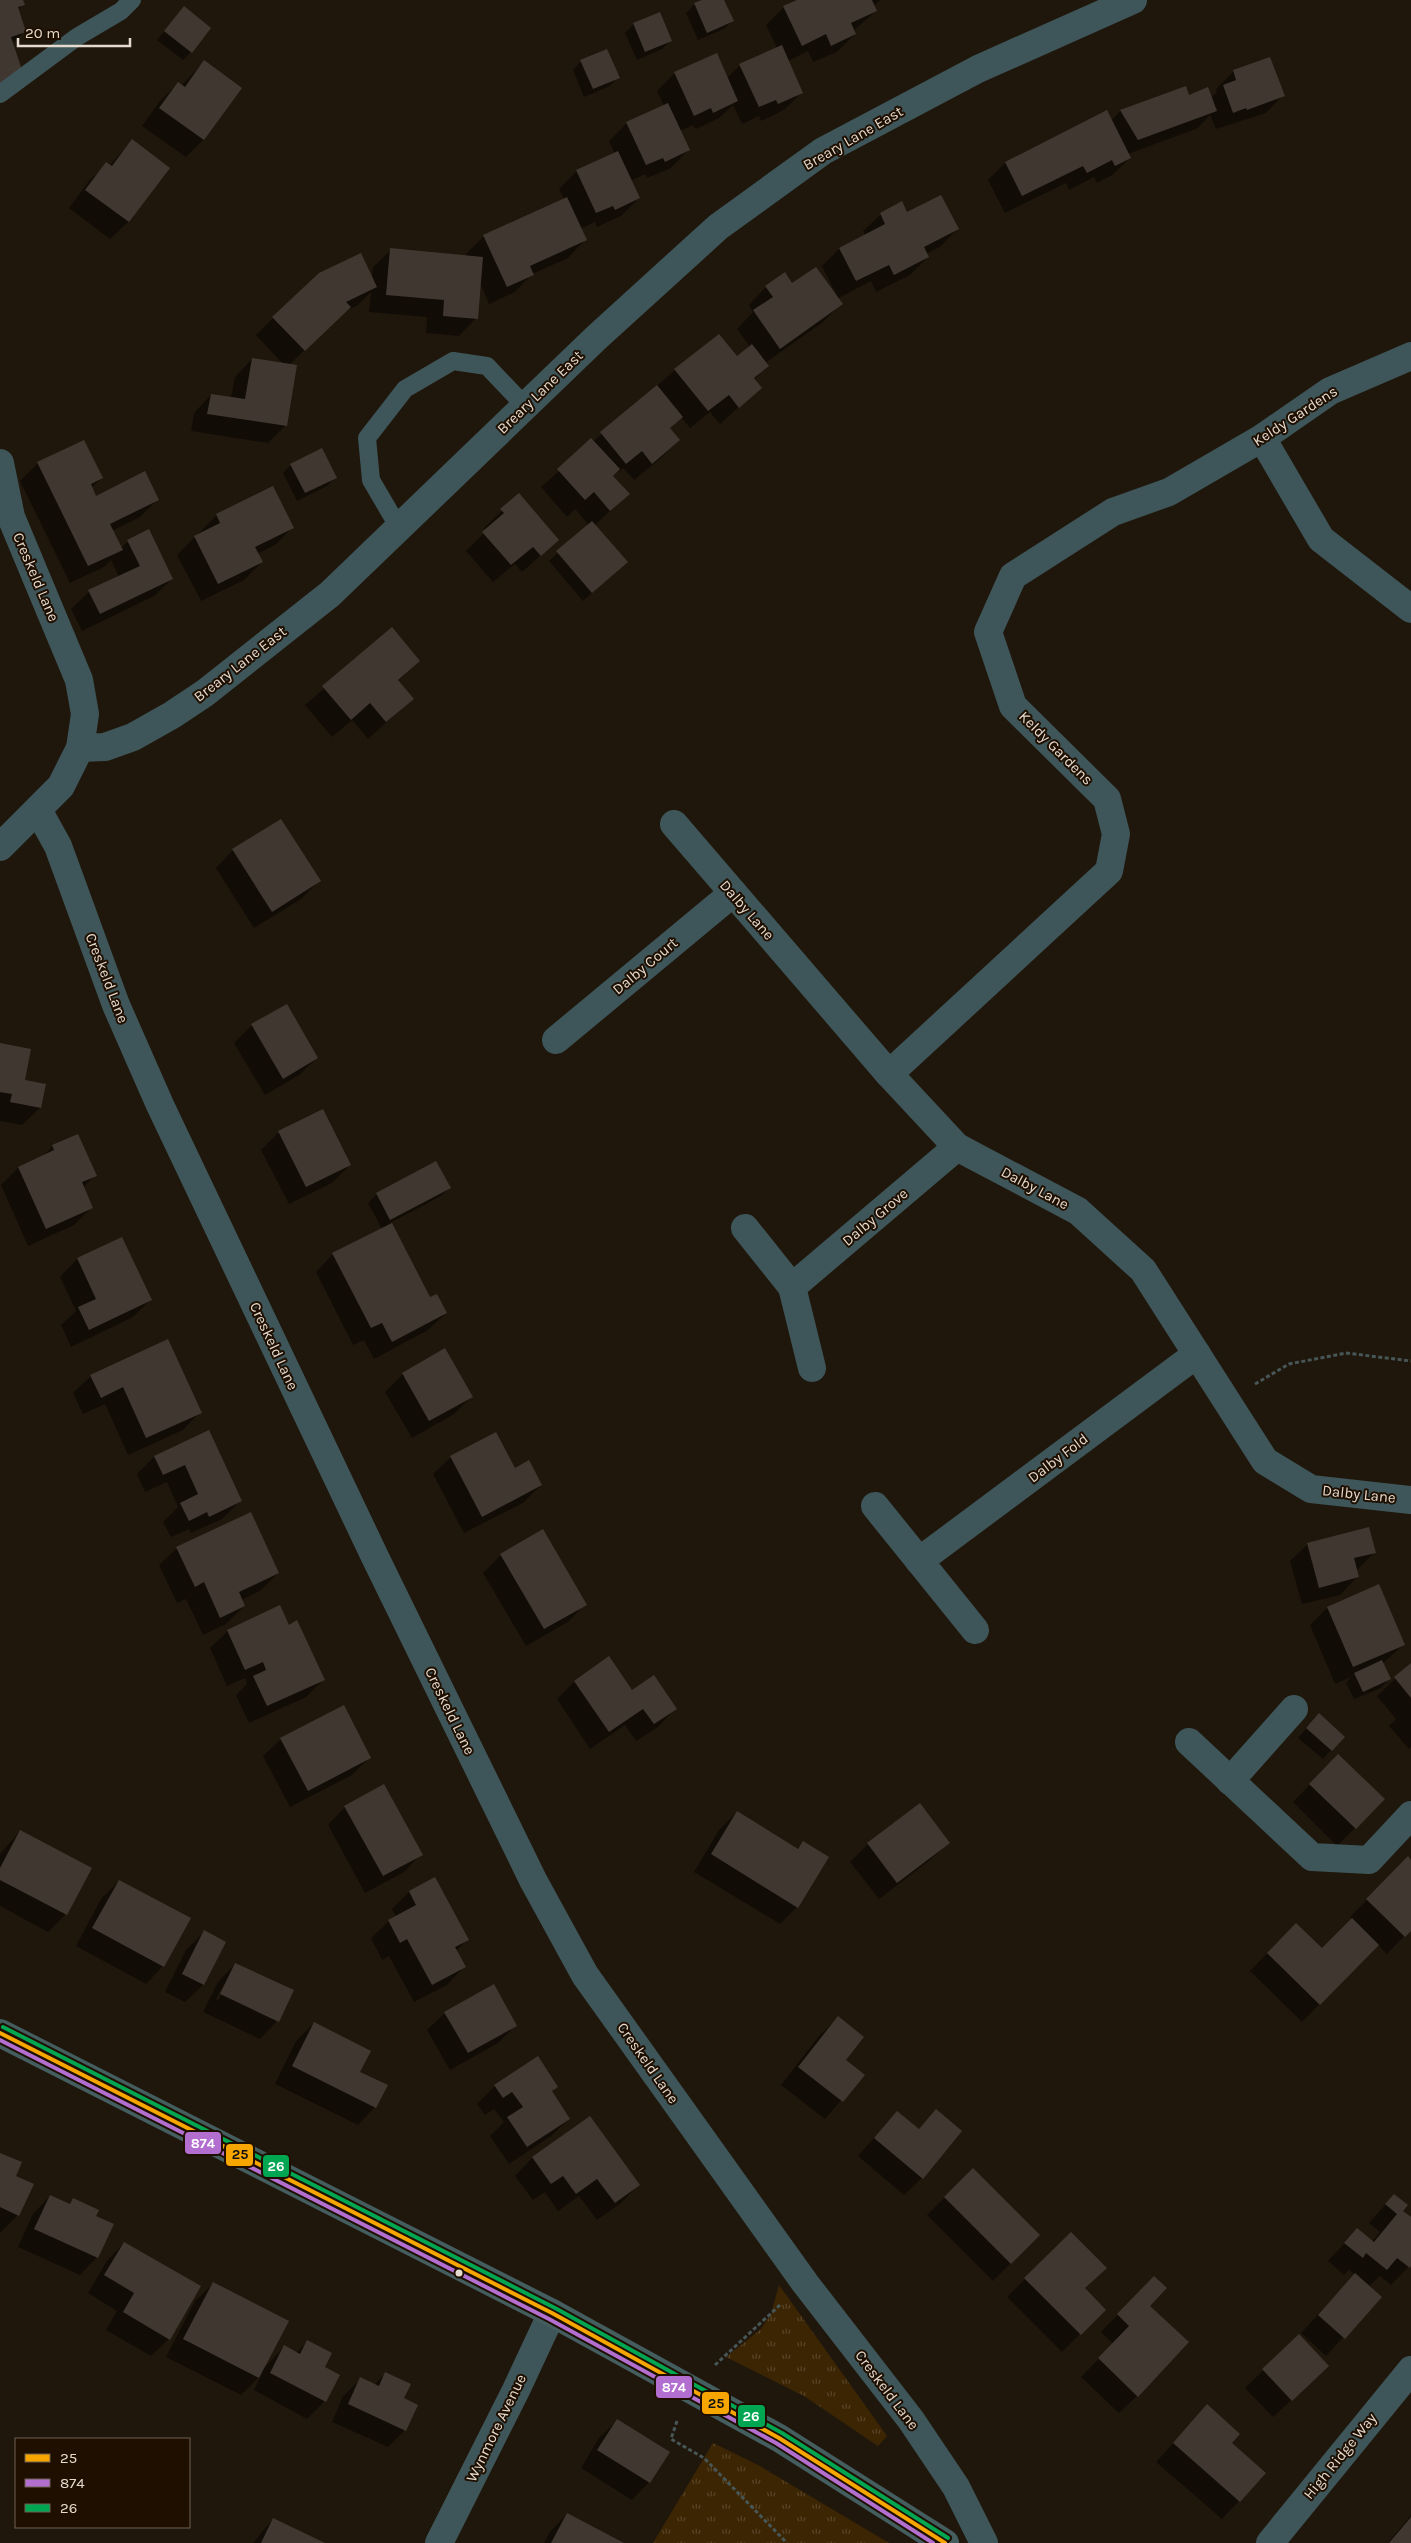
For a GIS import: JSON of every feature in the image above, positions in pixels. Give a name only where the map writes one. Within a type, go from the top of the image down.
[{"type":"highway","points":[[0,2033],[552,2313],[778,2438],[945,2543]]},
{"type":"street","name":"Breary Lane East","points":[[80,748],[105,747],[134,737],[205,693],[330,594],[596,338],[718,227],[823,152],[978,69],[1133,0]]},
{"type":"street","name":"Keldy Gardens","points":[[889,1074],[1109,871],[1116,834],[1107,799],[1013,706],[988,632],[1012,576],[1113,512],[1170,492],[1262,438],[1330,391],[1411,356]]},
{"type":"street","points":[[1262,438],[1321,539],[1411,609]]},
{"type":"street","name":"Creskeld Lane","points":[[0,463],[11,517],[78,680],[86,714],[80,748]]},
{"type":"street","points":[[0,847],[61,786],[74,766],[80,748]]},
{"type":"street","name":"Creskeld Lane","points":[[38,810],[58,846],[116,1005],[160,1105],[375,1558],[532,1880],[585,1975],[805,2283],[921,2435],[956,2487],[984,2543]]},
{"type":"street","name":"Dalby Lane","points":[[674,824],[889,1074],[958,1147],[1078,1212],[1143,1270],[1265,1461],[1311,1489],[1411,1500]]},
{"type":"street","name":"Dalby Court","points":[[556,1040],[733,893]]},
{"type":"street","name":"Dalby Grove","points":[[792,1287],[958,1147]]},
{"type":"street","points":[[744,1228],[792,1287],[812,1368]]},
{"type":"street","name":"Dalby Fold","points":[[919,1561],[1197,1354]]},
{"type":"street","points":[[874,1506],[975,1630]]},
{"type":"street","points":[[1230,1781],[1294,1709]]},
{"type":"street","points":[[1189,1742],[1312,1857],[1369,1860],[1411,1815]]},
{"type":"street","name":"Wynmore Avenue","points":[[439,2543],[516,2390],[552,2313]]},
{"type":"street","name":"High Ridge Way","points":[[1270,2543],[1411,2370]]},
{"type":"lane","points":[[0,94],[77,37],[121,11],[132,0]]},
{"type":"lane","points":[[399,528],[371,480],[367,438],[405,389],[453,361],[487,366],[526,406]]},
{"type":"path","points":[[1226,1401],[1289,1364],[1346,1353],[1411,1361]]},
{"type":"path","points":[[788,2543],[704,2458],[671,2439],[689,2388],[805,2283]]},
{"type":"green space","points":[[779,2285],[887,2436],[878,2446],[804,2396],[726,2357],[761,2329],[771,2314]]},
{"type":"green space","points":[[713,2443],[758,2465],[889,2543],[653,2543]]},
{"type":"building","points":[[0,0],[23,0],[25,5],[18,7],[26,32],[11,37],[22,70],[0,83]]},
{"type":"building","points":[[702,0],[724,0],[734,21],[707,33],[694,3]]},
{"type":"building","points":[[797,0],[872,0],[877,11],[851,23],[856,34],[831,46],[826,34],[802,46],[783,6]]},
{"type":"building","points":[[184,6],[211,28],[192,53],[164,31]]},
{"type":"building","points":[[660,12],[672,41],[645,52],[633,23]]},
{"type":"building","points":[[782,45],[803,93],[778,104],[776,100],[759,107],[739,64]]},
{"type":"building","points":[[607,49],[620,78],[593,89],[580,60]]},
{"type":"building","points":[[717,53],[738,101],[713,113],[711,108],[694,116],[674,72]]},
{"type":"building","points":[[1270,57],[1285,96],[1233,113],[1223,85],[1236,80],[1233,70]]},
{"type":"building","points":[[204,60],[242,88],[204,140],[159,108],[178,82],[185,87]]},
{"type":"building","points":[[1186,86],[1189,95],[1208,87],[1217,111],[1138,140],[1120,110]]},
{"type":"building","points":[[668,103],[690,150],[665,162],[663,158],[646,165],[626,122]]},
{"type":"building","points":[[1107,110],[1131,158],[1115,166],[1112,160],[1087,173],[1083,166],[1022,196],[1005,162]]},
{"type":"building","points":[[132,139],[170,168],[129,222],[85,190],[106,162],[112,166]]},
{"type":"building","points":[[618,151],[640,198],[615,210],[613,206],[596,213],[576,170]]},
{"type":"building","points":[[941,195],[959,229],[924,247],[929,257],[894,275],[889,265],[856,281],[839,248],[885,224],[880,213],[902,201],[907,212]]},
{"type":"building","points":[[567,197],[587,240],[530,266],[534,275],[507,287],[483,235]]},
{"type":"building","points":[[390,248],[483,257],[478,319],[443,316],[444,300],[386,295]]},
{"type":"building","points":[[361,253],[377,287],[346,302],[351,307],[305,351],[272,317],[319,273]]},
{"type":"building","points":[[816,267],[843,304],[780,349],[753,310],[773,297],[765,286],[785,272],[792,283]]},
{"type":"building","points":[[719,334],[737,356],[752,344],[769,366],[754,378],[762,388],[739,408],[729,395],[708,411],[674,369]]},
{"type":"building","points":[[252,358],[297,365],[287,426],[207,414],[211,394],[245,399]]},
{"type":"building","points":[[657,385],[683,417],[670,428],[680,440],[652,464],[642,451],[626,464],[600,432]]},
{"type":"building","points":[[591,438],[620,469],[613,476],[630,494],[610,511],[594,492],[585,500],[557,469]]},
{"type":"building","points":[[84,440],[103,478],[91,484],[96,496],[145,471],[159,500],[110,524],[123,550],[88,566],[37,462]]},
{"type":"building","points":[[322,448],[337,478],[305,493],[290,464]]},
{"type":"building","points":[[273,486],[294,528],[255,547],[263,562],[218,584],[194,536],[220,523],[216,514]]},
{"type":"building","points":[[519,493],[559,540],[541,556],[533,547],[511,565],[482,532],[504,513],[500,509]]},
{"type":"building","points":[[592,521],[628,562],[592,593],[556,551]]},
{"type":"building","points":[[149,529],[173,579],[100,614],[88,590],[140,566],[127,540]]},
{"type":"building","points":[[392,627],[420,661],[398,680],[414,699],[386,722],[370,703],[351,720],[322,686]]},
{"type":"building","points":[[281,819],[321,881],[272,912],[232,849]]},
{"type":"building","points":[[287,1004],[318,1058],[283,1079],[251,1024]]},
{"type":"building","points":[[0,1043],[31,1049],[25,1080],[46,1084],[41,1108],[10,1102],[12,1094],[0,1092]]},
{"type":"building","points":[[323,1109],[351,1165],[306,1187],[278,1131]]},
{"type":"building","points":[[78,1134],[97,1176],[82,1182],[93,1208],[46,1229],[18,1167],[54,1150],[52,1145]]},
{"type":"building","points":[[436,1161],[451,1188],[390,1220],[376,1193]]},
{"type":"building","points":[[392,1223],[430,1297],[437,1294],[447,1313],[392,1342],[382,1323],[371,1328],[332,1253]]},
{"type":"building","points":[[122,1237],[152,1300],[89,1330],[78,1307],[96,1299],[77,1258]]},
{"type":"building","points":[[168,1339],[202,1413],[146,1438],[123,1387],[101,1398],[90,1375]]},
{"type":"building","points":[[445,1348],[473,1397],[429,1421],[402,1373]]},
{"type":"building","points":[[209,1430],[242,1501],[209,1517],[207,1512],[189,1521],[180,1503],[198,1494],[185,1465],[163,1475],[154,1456]]},
{"type":"building","points":[[496,1432],[515,1468],[529,1460],[542,1485],[482,1517],[450,1456]]},
{"type":"building","points":[[251,1512],[279,1573],[239,1592],[245,1606],[220,1618],[204,1582],[195,1587],[176,1547]]},
{"type":"building","points":[[1369,1527],[1376,1553],[1354,1558],[1359,1577],[1319,1588],[1307,1543]]},
{"type":"building","points":[[543,1529],[587,1605],[544,1629],[500,1554]]},
{"type":"building","points":[[1379,1584],[1405,1645],[1353,1667],[1327,1607]]},
{"type":"building","points":[[280,1605],[289,1625],[297,1620],[325,1680],[267,1706],[253,1676],[266,1670],[263,1662],[245,1670],[227,1630]]},
{"type":"building","points":[[609,1656],[632,1690],[654,1675],[677,1709],[654,1724],[643,1709],[609,1732],[574,1681]]},
{"type":"building","points":[[1382,1660],[1391,1679],[1363,1692],[1354,1673]]},
{"type":"building","points":[[1411,1663],[1411,1698],[1394,1677]]},
{"type":"building","points":[[344,1705],[371,1758],[308,1791],[280,1738]]},
{"type":"building","points":[[1319,1713],[1345,1737],[1332,1751],[1306,1728]]},
{"type":"building","points":[[1338,1754],[1385,1799],[1356,1829],[1309,1784]]},
{"type":"building","points":[[384,1784],[423,1855],[383,1876],[344,1806]]},
{"type":"building","points":[[920,1803],[950,1843],[897,1883],[867,1843]]},
{"type":"building","points":[[737,1811],[798,1849],[803,1841],[829,1857],[798,1908],[711,1854]]},
{"type":"building","points":[[20,1830],[92,1868],[67,1915],[0,1880],[0,1868]]},
{"type":"building","points":[[1408,1856],[1411,1860],[1411,1931],[1405,1937],[1366,1899]]},
{"type":"building","points":[[435,1877],[469,1940],[455,1947],[466,1967],[432,1985],[407,1939],[400,1943],[388,1920],[416,1905],[409,1891]]},
{"type":"building","points":[[119,1880],[191,1918],[164,1967],[92,1928]]},
{"type":"building","points":[[1352,1918],[1379,1945],[1320,2005],[1267,1953],[1296,1923],[1322,1948]]},
{"type":"building","points":[[204,1930],[226,1942],[204,1985],[182,1974]]},
{"type":"building","points":[[235,1963],[294,1990],[279,2022],[220,1994]]},
{"type":"building","points":[[494,1984],[517,2026],[468,2053],[444,2012]]},
{"type":"building","points":[[838,2016],[864,2037],[846,2060],[865,2075],[843,2102],[798,2067]]},
{"type":"building","points":[[314,2022],[371,2051],[360,2072],[388,2085],[376,2108],[292,2066]]},
{"type":"building","points":[[538,2056],[558,2087],[552,2091],[570,2119],[527,2147],[507,2117],[523,2107],[512,2092],[503,2098],[494,2085]]},
{"type":"building","points":[[936,2109],[962,2131],[923,2179],[874,2138],[897,2111],[919,2129]]},
{"type":"building","points":[[590,2116],[640,2185],[615,2203],[597,2179],[576,2194],[563,2176],[551,2184],[532,2157]]},
{"type":"building","points":[[0,2153],[22,2162],[16,2176],[34,2184],[19,2216],[0,2207]]},
{"type":"building","points":[[973,2168],[1040,2235],[1011,2264],[944,2197]]},
{"type":"building","points":[[1394,2194],[1408,2205],[1403,2211],[1411,2217],[1411,2266],[1410,2268],[1397,2258],[1387,2270],[1366,2253],[1363,2258],[1344,2243],[1357,2228],[1374,2242],[1397,2214],[1385,2204]]},
{"type":"building","points":[[50,2195],[70,2204],[73,2198],[99,2210],[96,2216],[114,2224],[98,2258],[34,2229]]},
{"type":"building","points":[[1071,2232],[1107,2268],[1085,2288],[1106,2310],[1081,2335],[1024,2278]]},
{"type":"building","points":[[124,2242],[201,2286],[170,2340],[123,2312],[134,2293],[104,2275]]},
{"type":"building","points":[[1355,2273],[1382,2297],[1345,2339],[1318,2315]]},
{"type":"building","points":[[1154,2276],[1167,2288],[1150,2306],[1189,2342],[1138,2397],[1098,2358],[1129,2326],[1117,2314]]},
{"type":"building","points":[[213,2282],[289,2321],[259,2378],[183,2339]]},
{"type":"building","points":[[1299,2334],[1329,2366],[1292,2401],[1262,2369]]},
{"type":"building","points":[[307,2340],[332,2353],[325,2367],[340,2375],[326,2402],[270,2373],[284,2345],[300,2354]]},
{"type":"building","points":[[385,2372],[411,2384],[404,2398],[418,2405],[406,2431],[348,2404],[360,2377],[379,2386]]},
{"type":"building","points":[[1207,2404],[1240,2434],[1232,2443],[1266,2473],[1240,2502],[1173,2443]]},
{"type":"building","points":[[617,2419],[670,2452],[650,2483],[597,2450]]},
{"type":"building","points":[[567,2513],[624,2543],[551,2543]]},
{"type":"building","points":[[1411,2517],[1411,2543],[1389,2543]]},
{"type":"building","points":[[273,2518],[325,2543],[261,2543]]},
{"type":"transit line","name":"26","points":[[3,2027],[555,2308],[782,2433],[948,2538]]},
{"type":"transit line","name":"25","points":[[0,2033],[552,2313],[779,2438],[945,2543]]},
{"type":"transit line","name":"874","points":[[0,2040],[549,2319],[776,2443],[933,2543]]}]
